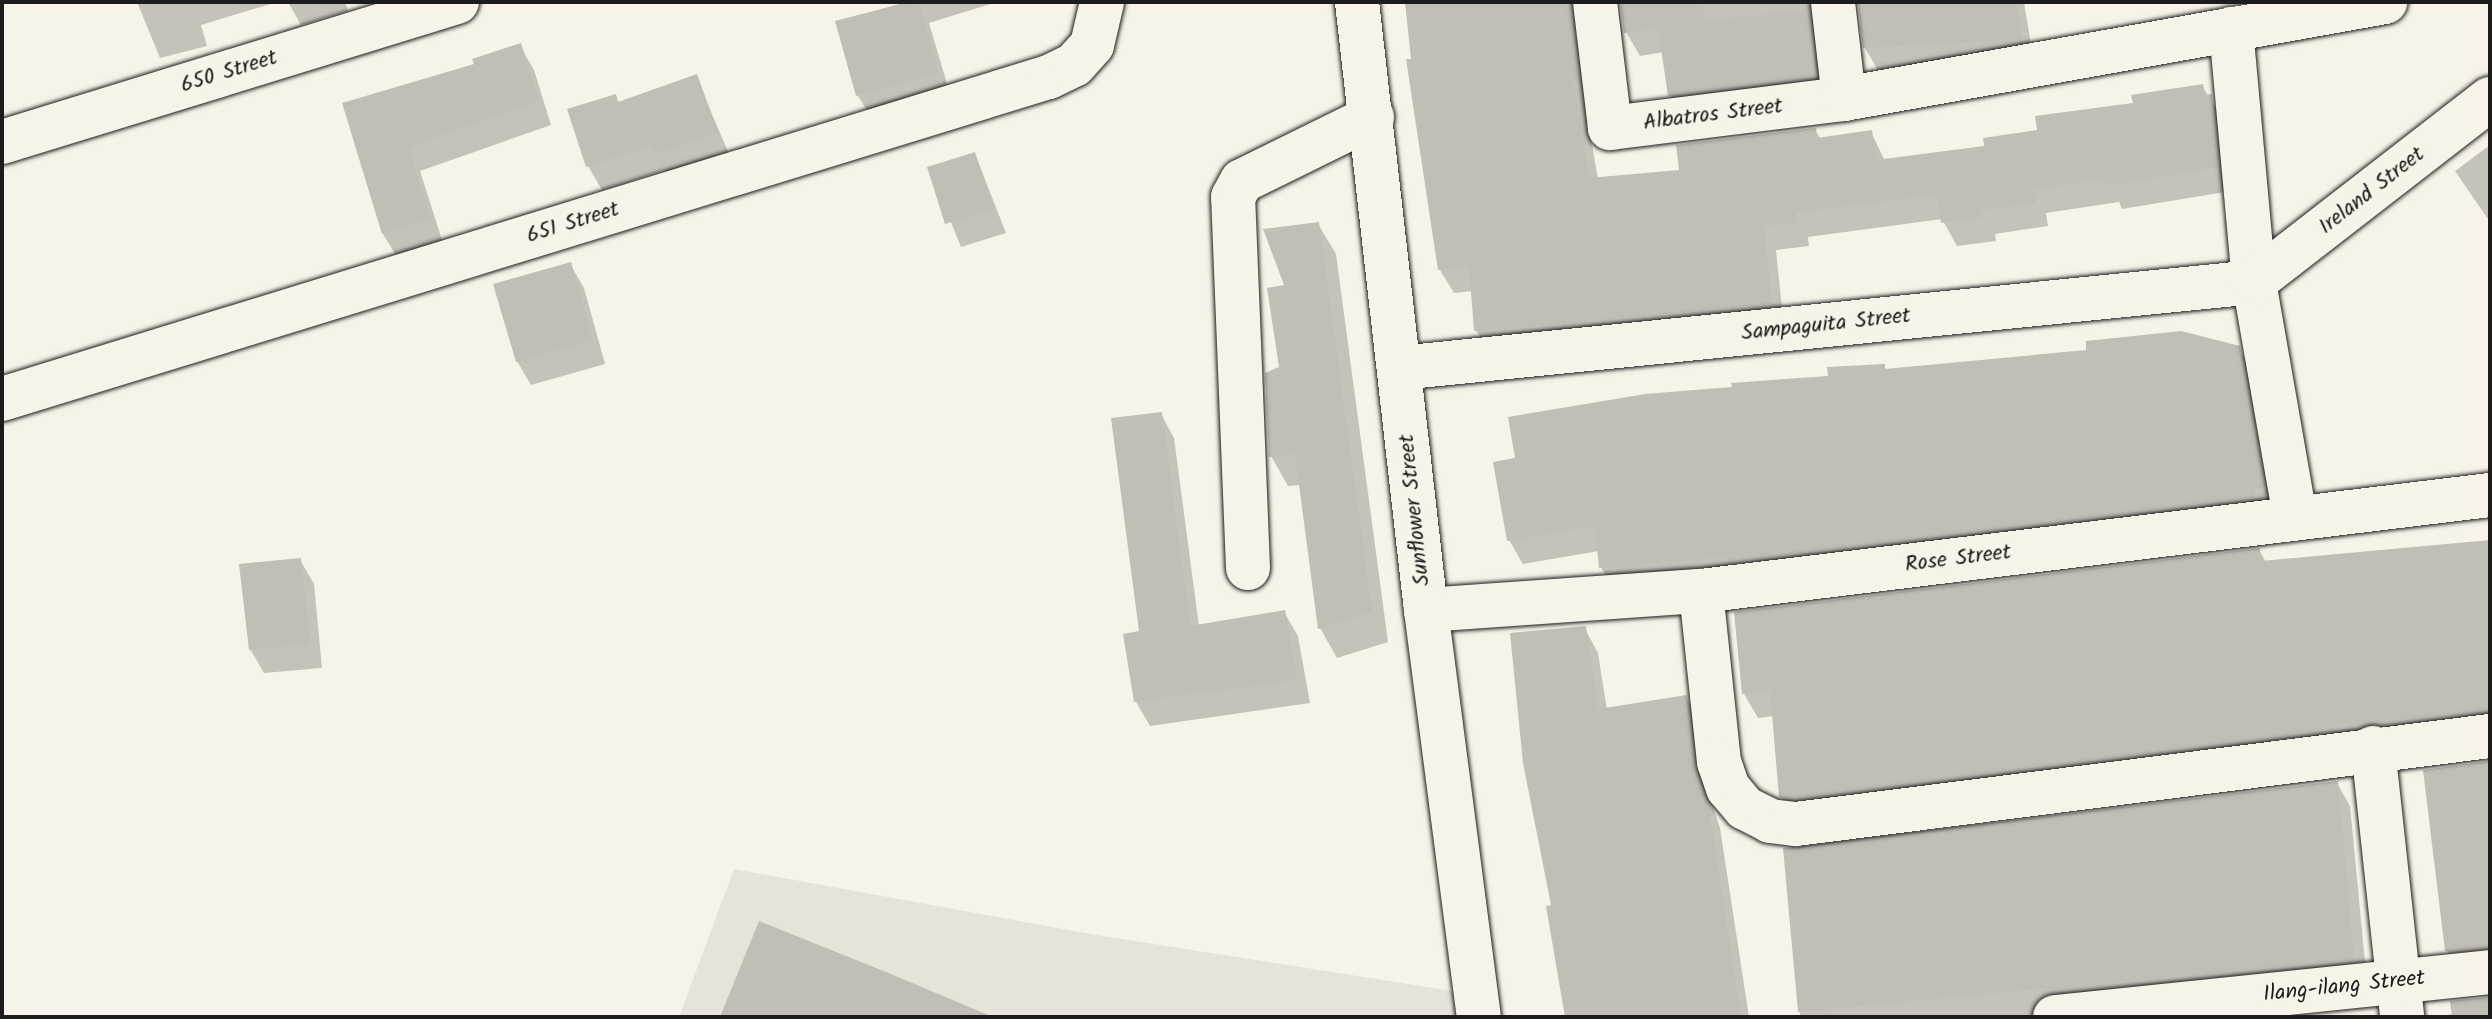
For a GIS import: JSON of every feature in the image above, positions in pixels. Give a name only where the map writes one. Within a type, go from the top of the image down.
[{"type":"street","name":"650 Street","points":[[2,142],[457,2]]},
{"type":"street","name":"651 Street","points":[[2,399],[1049,77],[1074,65],[1092,45],[1102,2]]},
{"type":"street","name":"Sunflower Street","points":[[1357,2],[1426,610],[1479,1017]]},
{"type":"street","name":"Albatros Street","points":[[1595,2],[1610,128],[1844,99]]},
{"type":"street","points":[[1833,2],[1844,99],[2385,2]]},
{"type":"street","points":[[2231,29],[2254,282],[2295,518]]},
{"type":"street","name":"Ireland Street","points":[[2254,282],[2490,99]]},
{"type":"street","points":[[1248,568],[1233,197],[1242,181],[1372,117]]},
{"type":"street","name":"Sampaguita Street","points":[[1399,368],[2254,282]]},
{"type":"street","name":"Rose Street","points":[[1426,610],[1701,591],[2490,495]]},
{"type":"street","points":[[1701,591],[1719,762],[1728,788],[1745,808],[1770,821],[1796,824],[2373,748],[2490,736]]},
{"type":"street","points":[[2373,748],[2400,1000]]},
{"type":"street","name":"Ilang-ilang Street","points":[[2055,1017],[2400,1000],[2490,972]]},
{"type":"shaded area","points":[[734,869],[1090,934],[1459,992],[1462,1017],[679,1017]]},
{"type":"building","points":[[908,2],[919,2],[939,73],[856,96],[835,21]]},
{"type":"building","points":[[1405,2],[1570,2],[1579,80],[1573,81],[1589,178],[1679,170],[1676,145],[1816,128],[1817,138],[1872,130],[1876,160],[1984,146],[1983,138],[2037,130],[2035,116],[2133,103],[2131,95],[2203,84],[2205,95],[2212,94],[2218,167],[2107,186],[2105,179],[2034,189],[2036,203],[1982,210],[1983,217],[1941,223],[1937,194],[1796,213],[1797,223],[1764,226],[1772,304],[1474,331],[1469,266],[1438,270],[1406,59],[1411,59]]},
{"type":"building","points":[[1620,2],[1703,2],[1706,21],[1809,9],[1811,78],[1668,96],[1658,28],[1624,33]]},
{"type":"building","points":[[2016,2],[2022,39],[1863,48],[1858,4]]},
{"type":"building","points":[[521,43],[539,101],[408,147],[431,219],[382,234],[342,103],[474,64],[472,59]]},
{"type":"building","points":[[697,74],[718,132],[654,155],[651,146],[586,167],[567,109],[616,94],[618,102]]},
{"type":"building","points":[[975,152],[994,209],[945,224],[927,167]]},
{"type":"building","points":[[1319,222],[1372,612],[1318,629],[1295,454],[1269,457],[1265,373],[1279,367],[1267,288],[1284,285],[1263,229]]},
{"type":"building","points":[[571,262],[593,340],[516,362],[493,284]]},
{"type":"building","points":[[2181,331],[2240,346],[2264,488],[2254,489],[2255,498],[1729,562],[1728,557],[1599,568],[1595,526],[1507,541],[1493,462],[1515,458],[1508,417],[1645,394],[1732,387],[1731,383],[1828,376],[1827,367],[1885,364],[1885,369],[2086,350],[2086,341]]},
{"type":"building","points":[[1162,412],[1190,626],[1285,610],[1297,680],[1134,702],[1123,634],[1139,631],[1111,418]]},
{"type":"building","points":[[2490,540],[2490,712],[2333,724],[2334,731],[1796,799],[1779,797],[1770,691],[1742,694],[1734,612],[2260,548],[2261,561]]},
{"type":"building","points":[[301,558],[310,644],[249,650],[239,564]]},
{"type":"building","points":[[1586,626],[1598,709],[1687,695],[1694,765],[1708,802],[1741,1017],[1565,1017],[1546,906],[1551,905],[1523,763],[1510,633]]},
{"type":"building","points":[[2490,761],[2490,947],[2445,951],[2423,770]]},
{"type":"building","points":[[2338,781],[2354,959],[1798,1012],[1783,848]]},
{"type":"building","points":[[759,921],[886,972],[993,1017],[720,1017]]},
{"type":"building","points":[[2490,997],[2490,1017],[2452,1017],[2450,1001]]}]
